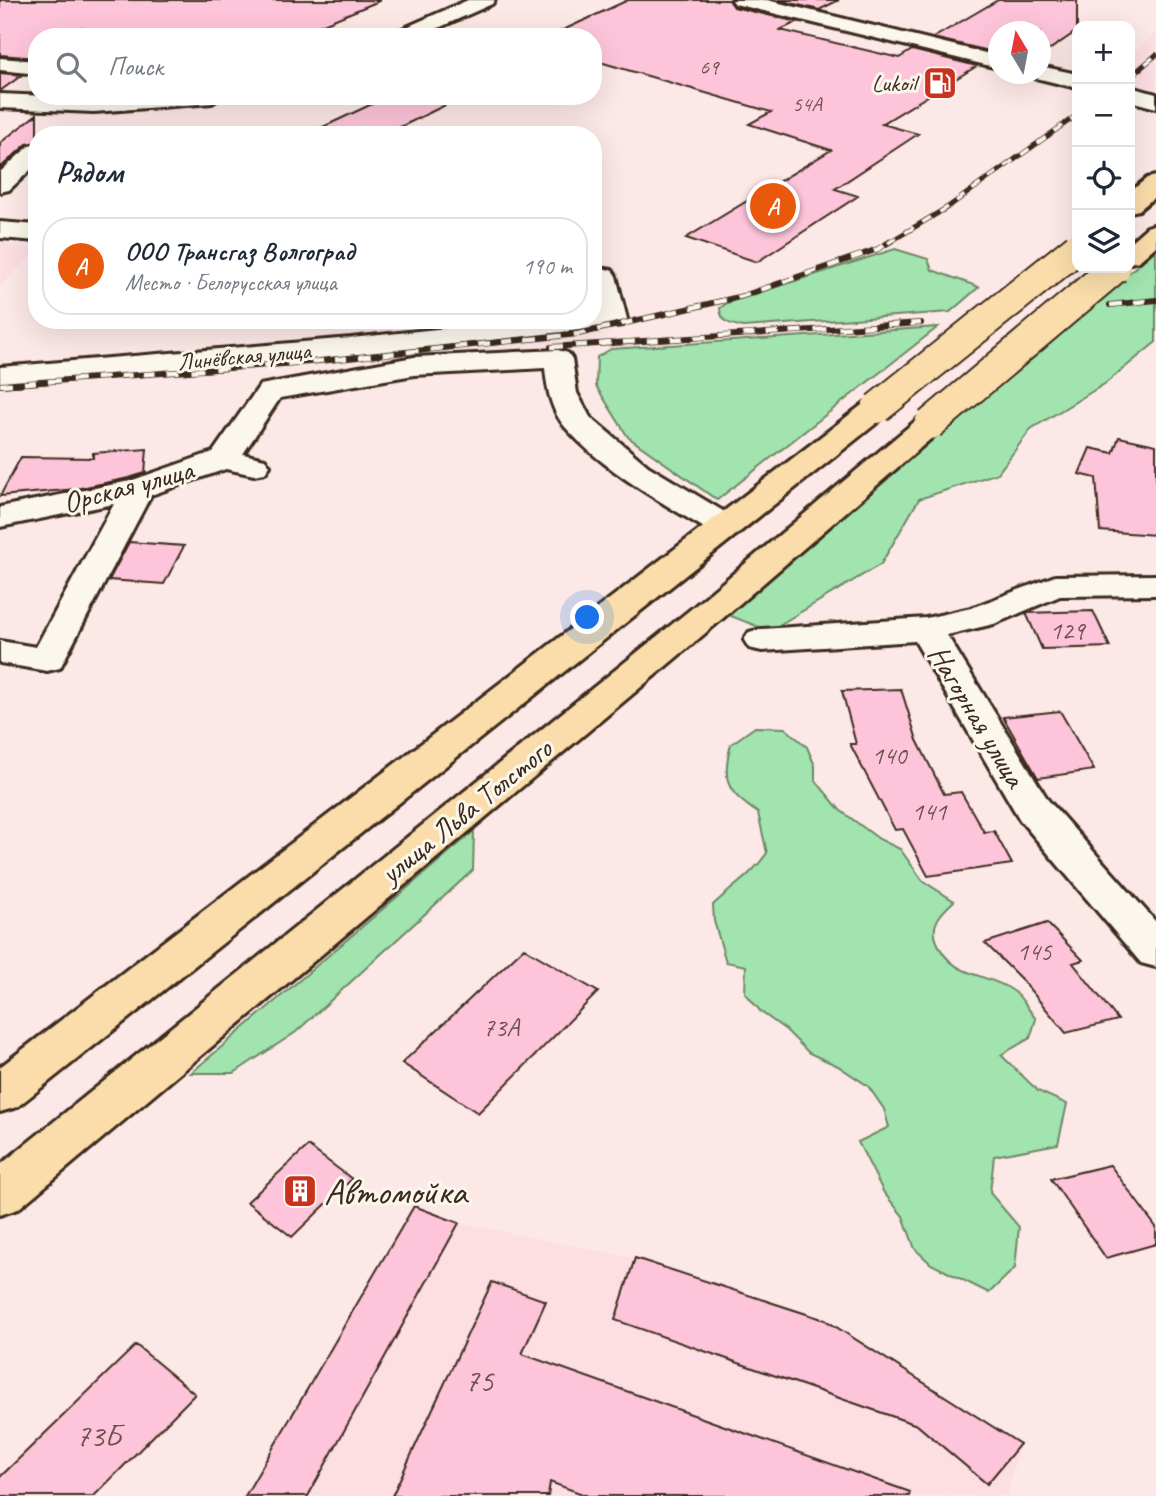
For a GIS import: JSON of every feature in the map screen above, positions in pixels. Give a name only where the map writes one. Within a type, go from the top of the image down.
[{"type":"main road","name":"улица Льва Толстого","points":[[0,1093],[726,527],[1072,251]]},
{"type":"main road","name":"улица Льва Толстого","points":[[0,1194],[703,617],[1109,273]]},
{"type":"street","points":[[421,28],[485,0]]},
{"type":"street","points":[[742,0],[988,59]]},
{"type":"street","points":[[0,64],[28,67]]},
{"type":"street","points":[[1051,74],[1072,80]]},
{"type":"street","points":[[1135,95],[1156,100]]},
{"type":"street","points":[[0,100],[28,101]]},
{"type":"street","points":[[67,126],[92,105]]},
{"type":"street","points":[[0,185],[23,162]]},
{"type":"street","points":[[0,230],[28,232]]},
{"type":"street","name":"Линёвская улица","points":[[602,276],[613,319],[602,320]]},
{"type":"street","name":"Линёвская улица","points":[[0,376],[351,347],[519,329]]},
{"type":"street","name":"Орская улица","points":[[0,517],[138,489],[239,462],[270,391],[414,366],[558,359],[562,393],[577,422],[637,473],[726,527]]},
{"type":"street","points":[[0,652],[47,660],[138,489]]},
{"type":"street","name":"Нагорная улица","points":[[1156,585],[1055,586],[982,616],[926,629],[1034,810],[1156,951]]},
{"type":"street","points":[[762,640],[926,629]]},
{"type":"shaded area","points":[[1156,33],[1156,92],[1135,86],[1135,51]]},
{"type":"shaded area","points":[[0,242],[28,248],[28,259],[0,287]]},
{"type":"shaded area","points":[[414,1206],[459,1223],[635,1258],[825,1320],[1020,1444],[1007,1496],[251,1496]]},
{"type":"green space","points":[[895,249],[928,259],[932,270],[979,287],[950,312],[743,327],[730,324],[722,317],[720,308],[727,303]]},
{"type":"green space","points":[[1156,250],[1156,342],[1106,383],[1031,429],[998,473],[919,499],[881,564],[769,631],[723,613],[1129,273],[1135,273],[1135,268]]},
{"type":"green space","points":[[938,327],[717,500],[628,437],[596,386],[597,357],[611,349]]},
{"type":"green space","points":[[755,727],[785,728],[807,747],[815,766],[815,780],[840,810],[879,839],[900,849],[923,881],[954,901],[941,914],[936,924],[935,936],[943,954],[960,968],[1015,992],[1036,1019],[1030,1038],[1001,1055],[1038,1091],[1067,1104],[1058,1144],[994,1156],[990,1193],[1019,1227],[1015,1268],[989,1293],[931,1264],[915,1249],[903,1216],[884,1193],[858,1142],[889,1127],[884,1109],[868,1086],[838,1066],[809,1053],[786,1030],[761,1012],[745,993],[746,966],[726,962],[714,921],[713,905],[749,874],[767,853],[758,813],[739,799],[727,777],[731,744]]},
{"type":"green space","points":[[474,831],[473,870],[296,1032],[234,1073],[191,1073]]},
{"type":"building","points":[[0,0],[379,0],[314,28],[28,28],[28,57],[0,55]]},
{"type":"building","points":[[628,0],[729,0],[734,7],[797,22],[780,30],[899,58],[912,50],[977,66],[882,124],[918,134],[835,189],[858,196],[757,262],[686,238],[831,150],[749,124],[771,112],[602,63],[602,28],[567,28]]},
{"type":"building","points":[[778,0],[839,0],[819,10]]},
{"type":"building","points":[[998,0],[1077,0],[1077,21],[1072,21],[1072,34],[1051,49],[1051,21],[988,21],[988,51],[933,38]]},
{"type":"building","points":[[0,73],[22,75],[0,91]]},
{"type":"building","points":[[370,105],[446,105],[402,126],[325,126]]},
{"type":"building","points":[[37,114],[37,126],[28,126],[28,144],[0,168],[0,143]]},
{"type":"building","points":[[1119,437],[1156,445],[1156,535],[1100,531],[1096,478],[1079,474],[1090,448],[1113,453]]},
{"type":"building","points":[[147,449],[145,473],[76,489],[0,496],[21,457],[93,458],[93,453]]},
{"type":"building","points":[[129,542],[184,546],[164,584],[109,580]]},
{"type":"building","points":[[1093,611],[1110,647],[1042,649],[1026,613]]},
{"type":"building","points":[[901,689],[917,740],[944,794],[961,792],[984,832],[994,831],[1012,864],[928,876],[903,829],[895,830],[850,744],[856,744],[842,691]]},
{"type":"building","points":[[1060,711],[1094,770],[1038,778],[1003,717]]},
{"type":"building","points":[[1047,923],[1083,960],[1073,963],[1118,1020],[1066,1033],[1022,980],[985,943]]},
{"type":"building","points":[[524,948],[598,992],[478,1113],[402,1063]]},
{"type":"building","name":"Автомойка","points":[[308,1146],[352,1179],[292,1237],[247,1202]]},
{"type":"building","points":[[1110,1165],[1156,1227],[1156,1244],[1106,1258],[1051,1179]]},
{"type":"building","points":[[414,1206],[459,1223],[308,1496],[245,1496]]},
{"type":"building","points":[[635,1258],[825,1320],[1020,1444],[987,1484],[917,1425],[615,1320]]},
{"type":"building","points":[[492,1282],[546,1301],[522,1354],[910,1492],[909,1496],[588,1496],[550,1482],[548,1496],[392,1496]]},
{"type":"building","points":[[136,1345],[195,1394],[94,1496],[0,1496],[0,1477]]},
{"type":"railway","points":[[1135,73],[1156,55]]},
{"type":"railway","points":[[888,243],[948,207],[1072,119]]},
{"type":"railway","points":[[602,328],[743,296],[878,249],[891,241]]},
{"type":"railway","points":[[1110,305],[1156,300]]},
{"type":"railway","points":[[551,347],[921,323]]},
{"type":"railway","points":[[0,385],[310,362],[578,334],[600,329]]},
{"type":"place","name":"Lukoil","points":[[940,83]]},
{"type":"place","name":"ООО Трансгаз Волгоград","points":[[773,206]]},
{"type":"place","name":"Автомойка","points":[[300,1191]]}]
